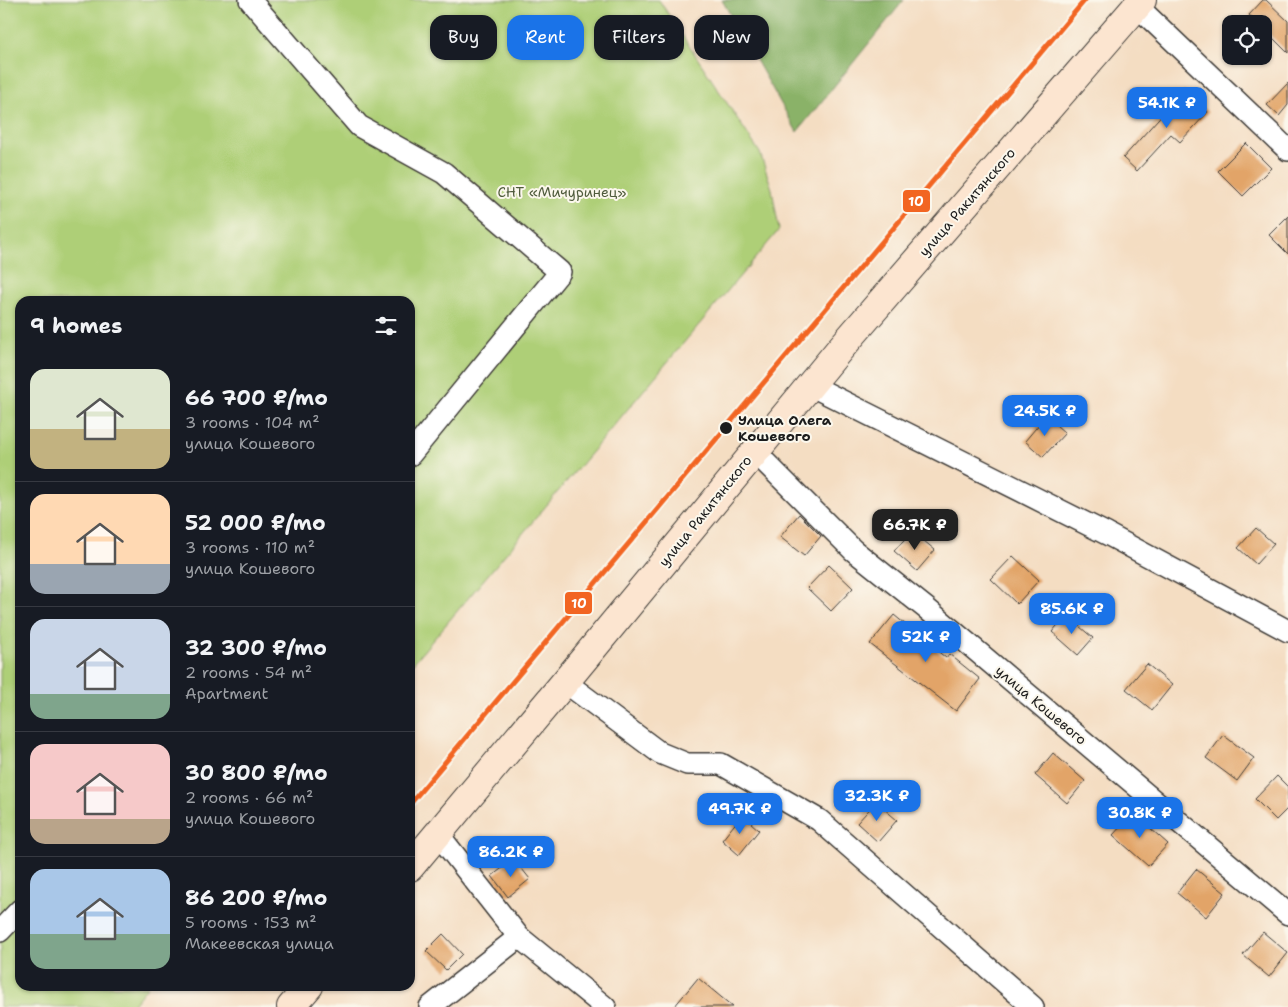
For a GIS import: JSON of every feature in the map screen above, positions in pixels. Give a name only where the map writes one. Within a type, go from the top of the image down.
[{"type":"main road","name":"улица Ракитянского","points":[[415,861],[565,682],[754,450],[812,386],[840,349],[1140,3]]},
{"type":"main road","points":[[291,1007],[305,991]]},
{"type":"street","points":[[250,0],[359,126],[444,173],[560,272],[415,449]]},
{"type":"street","points":[[1140,3],[1288,150]]},
{"type":"street","points":[[812,386],[1107,534],[1288,631]]},
{"type":"street","name":"улица Кошевого","points":[[754,450],[853,550],[934,615],[1288,914]]},
{"type":"street","points":[[565,682],[660,753],[687,764],[721,764],[819,820],[1033,1007]]},
{"type":"street","points":[[438,834],[519,937],[605,1007]]},
{"type":"street","points":[[0,931],[15,915]]},
{"type":"street","points":[[430,1007],[519,937]]},
{"type":"green space","name":"СНТ «Мичуринец»","points":[[0,0],[659,0],[669,15],[594,15],[594,60],[684,60],[684,38],[694,53],[694,60],[699,60],[760,153],[772,189],[779,230],[415,661],[415,296],[15,296],[15,991],[144,991],[131,1007],[0,1007]]},
{"type":"green space","points":[[722,0],[904,0],[797,132],[756,60],[769,60],[769,15],[731,15]]},
{"type":"building","points":[[1263,0],[1266,0],[1288,21],[1288,53],[1272,37],[1272,15],[1249,15]]},
{"type":"building","points":[[1288,83],[1288,105],[1279,116],[1267,105]]},
{"type":"building","points":[[1184,90],[1208,112],[1180,142],[1171,134],[1137,171],[1123,158]]},
{"type":"building","points":[[1246,143],[1271,168],[1243,196],[1218,171]]},
{"type":"building","points":[[1288,216],[1288,254],[1269,235]]},
{"type":"building","points":[[1046,416],[1065,433],[1043,457],[1025,441]]},
{"type":"building","points":[[799,514],[821,536],[804,556],[780,537]]},
{"type":"building","points":[[1256,528],[1274,544],[1256,564],[1238,548]]},
{"type":"building","points":[[912,531],[935,550],[917,571],[894,551]]},
{"type":"building","points":[[1013,556],[1039,580],[1017,604],[991,579]]},
{"type":"building","points":[[829,565],[853,588],[831,611],[807,588]]},
{"type":"building","points":[[894,615],[946,658],[949,654],[980,679],[956,711],[870,644]]},
{"type":"building","points":[[1066,615],[1093,638],[1078,655],[1052,632]]},
{"type":"building","points":[[1147,664],[1172,685],[1152,710],[1126,689]]},
{"type":"building","points":[[1223,735],[1254,758],[1237,781],[1206,758]]},
{"type":"building","points":[[1053,753],[1085,781],[1067,803],[1035,775]]},
{"type":"building","points":[[1277,776],[1288,787],[1288,808],[1276,820],[1255,799]]},
{"type":"building","points":[[876,802],[897,820],[878,842],[857,823]]},
{"type":"building","points":[[1133,813],[1168,844],[1148,866],[1113,835]]},
{"type":"building","points":[[742,815],[759,830],[739,855],[722,840]]},
{"type":"building","points":[[514,859],[530,879],[508,897],[492,876]]},
{"type":"building","points":[[1196,869],[1225,893],[1206,917],[1177,893]]},
{"type":"building","points":[[1263,932],[1288,953],[1269,977],[1243,955]]},
{"type":"building","points":[[443,934],[462,954],[446,970],[426,951]]},
{"type":"building","points":[[698,978],[733,1007],[674,1007]]},
{"type":"transit line","name":"10","points":[[415,798],[1085,0]]},
{"type":"place","name":"Улица Олега Кошевого","points":[[726,428]]}]
